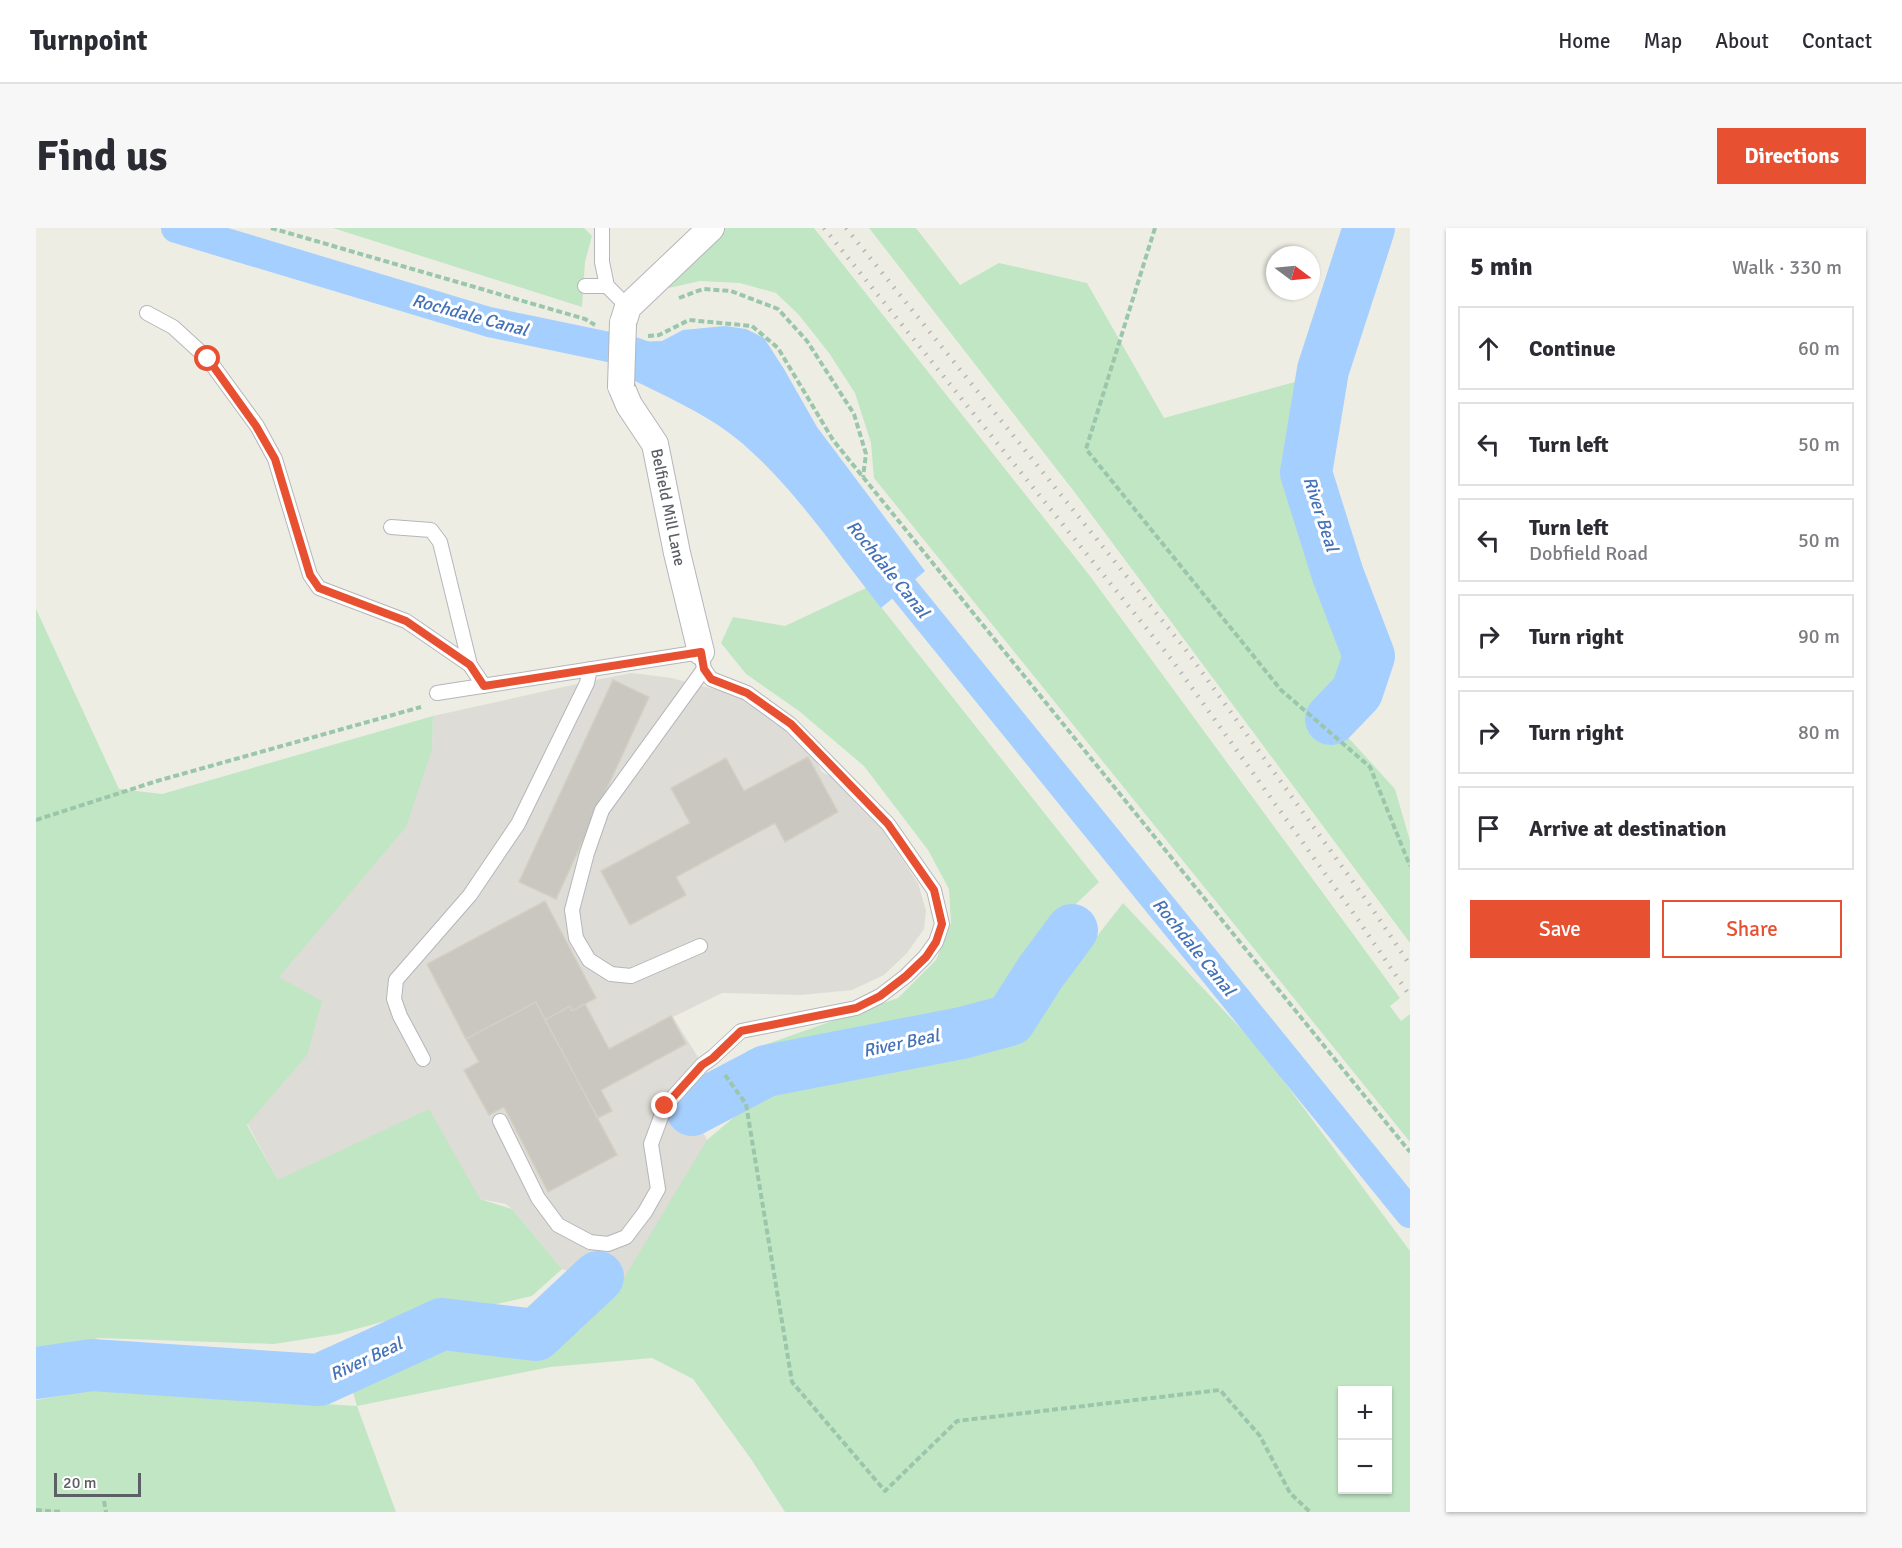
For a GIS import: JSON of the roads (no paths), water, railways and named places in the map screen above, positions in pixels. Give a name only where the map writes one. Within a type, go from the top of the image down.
[{"type":"street","points":[[617,320],[711,228]]},
{"type":"street","name":"Belfield Mill Lane","points":[[617,320],[621,386],[629,405],[655,444],[702,661]]},
{"type":"lane","points":[[602,228],[602,262],[617,320]]},
{"type":"lane","points":[[585,286],[607,286]]},
{"type":"lane","points":[[147,313],[173,327],[208,359],[256,426],[275,459],[310,575],[319,588],[406,621],[470,665]]},
{"type":"lane","points":[[391,527],[431,531],[440,543],[470,665],[484,686]]},
{"type":"lane","points":[[437,693],[590,669],[702,661]]},
{"type":"lane","points":[[700,946],[631,976],[611,974],[589,960],[576,938],[572,910],[587,853],[602,810],[702,661]]},
{"type":"lane","points":[[500,1121],[538,1198],[558,1225],[590,1242],[608,1244],[626,1237],[645,1212],[658,1189],[651,1144],[665,1106],[702,1065],[713,1058],[741,1031],[856,1008],[880,996],[926,957],[936,942],[942,924],[934,890],[888,824],[791,724],[747,693],[711,679],[702,661]]},
{"type":"lane","points":[[423,1059],[393,999],[396,980],[470,895],[518,824],[587,682],[590,669]]},
{"type":"water","points":[[725,326],[746,329],[764,338],[817,427],[925,571],[881,608],[798,501],[742,443],[702,415],[631,379],[633,342],[662,341],[683,330]]},
{"type":"waterway","name":"Rochdale Canal","points":[[176,228],[489,322],[633,352],[650,358]]},
{"type":"waterway","name":"River Beal","points":[[1331,719],[1357,692],[1369,656],[1338,575],[1306,473],[1323,370],[1369,228]]},
{"type":"waterway","name":"Rochdale Canal","points":[[877,556],[1410,1213]]},
{"type":"waterway","name":"River Beal","points":[[692,1110],[766,1071],[962,1033],[1010,1020],[1040,973],[1072,930]]},
{"type":"waterway","name":"River Beal","points":[[36,1373],[92,1365],[319,1380],[442,1324],[536,1335],[598,1277]]},
{"type":"railway","points":[[824,228],[1172,660],[1410,996]]},
{"type":"railway","points":[[846,228],[1186,650],[1369,904],[1410,965]]}]
